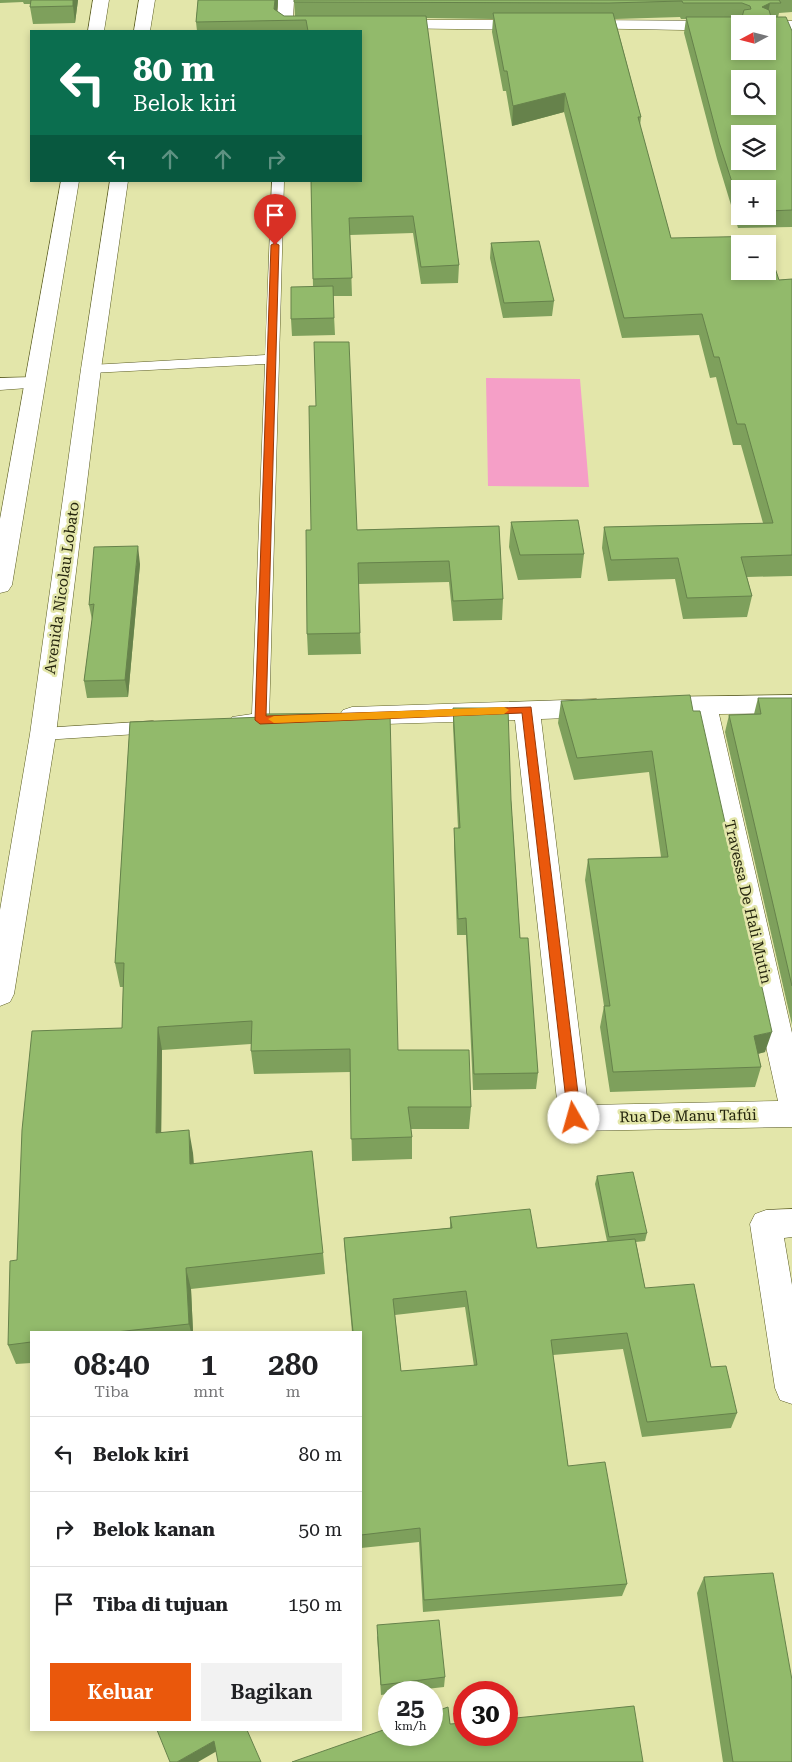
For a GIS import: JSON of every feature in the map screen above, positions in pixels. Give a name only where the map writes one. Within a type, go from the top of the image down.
[{"type":"street","points":[[96,30],[101,0]]},
{"type":"street","points":[[142,30],[146,0]]},
{"type":"street","points":[[286,0],[285,25],[324,25]]},
{"type":"street","points":[[374,25],[542,25]]},
{"type":"street","points":[[562,25],[731,26]]},
{"type":"street","points":[[776,26],[792,26]]},
{"type":"street","points":[[0,585],[70,182]]},
{"type":"street","name":"Avenida Nicolau Lobato","points":[[0,994],[43,734],[92,369],[120,182]]},
{"type":"street","points":[[0,384],[35,383]]},
{"type":"street","points":[[330,717],[625,707],[792,704]]},
{"type":"street","name":"Travessa De Hali Mutin","points":[[704,705],[792,1099]]},
{"type":"street","name":"Rua De Manu Tafúi","points":[[527,710],[574,1118],[792,1114]]},
{"type":"street","points":[[792,1223],[766,1224],[792,1388]]},
{"type":"lane","points":[[221,722],[270,719],[272,359],[278,182]]},
{"type":"lane","points":[[92,369],[272,359]]},
{"type":"lane","points":[[43,734],[172,726]]},
{"type":"shaded area","points":[[486,378],[580,379],[589,487],[488,486]]},
{"type":"building","points":[[31,0],[73,0],[73,6],[30,7]]},
{"type":"building","points":[[198,0],[275,0],[274,9],[284,16],[426,16],[459,265],[421,267],[413,216],[349,218],[352,278],[313,279],[311,182],[362,182],[362,30],[308,30],[306,20],[196,22]]},
{"type":"building","points":[[294,0],[779,0],[781,3],[770,3],[762,7],[769,10],[770,15],[743,15],[744,10],[751,9],[750,6],[742,3],[683,3],[682,1],[609,3],[294,2]]},
{"type":"building","points":[[493,13],[613,13],[641,117],[638,117],[671,238],[731,237],[731,280],[776,280],[776,271],[779,280],[792,279],[792,555],[741,557],[752,596],[687,598],[678,558],[611,560],[604,527],[773,523],[745,424],[737,424],[719,357],[714,357],[702,314],[624,318],[565,93],[513,106],[507,71],[504,71]]},
{"type":"building","points":[[686,17],[731,17],[731,60],[776,60],[776,17],[786,17],[792,31],[792,210],[776,211],[776,180],[731,180],[719,142]]},
{"type":"building","points":[[539,241],[554,301],[504,303],[491,243]]},
{"type":"building","points":[[333,286],[334,318],[291,319],[291,287]]},
{"type":"building","points":[[314,342],[349,342],[357,530],[499,526],[503,599],[453,601],[449,561],[358,563],[360,633],[307,634],[306,530],[311,530],[309,406],[316,406]]},
{"type":"building","points":[[578,520],[584,554],[520,555],[511,522]]},
{"type":"building","points":[[138,546],[125,680],[84,681],[94,604],[89,605],[94,547]]},
{"type":"building","points":[[690,695],[693,711],[700,711],[772,1032],[754,1036],[761,1067],[613,1072],[604,1006],[610,1006],[588,859],[668,857],[652,751],[577,758],[561,701]]},
{"type":"building","points":[[758,698],[792,698],[792,986],[729,715],[761,714]]},
{"type":"building","points":[[453,708],[508,708],[511,800],[520,938],[528,938],[538,1073],[474,1074],[466,918],[458,919],[454,828],[460,828]]},
{"type":"building","points":[[390,713],[398,1050],[469,1050],[471,1107],[408,1107],[412,1137],[351,1139],[350,1049],[251,1051],[252,1021],[158,1027],[156,1133],[189,1130],[190,1164],[312,1151],[323,1253],[186,1268],[189,1324],[125,1331],[30,1331],[30,1342],[8,1345],[10,1261],[17,1260],[22,1130],[32,1031],[122,1028],[124,963],[115,963],[130,722],[265,717],[265,714]]},
{"type":"building","points":[[633,1172],[647,1233],[609,1237],[597,1176]]},
{"type":"building","points":[[530,1209],[537,1248],[635,1239],[645,1288],[694,1284],[711,1367],[726,1366],[737,1413],[647,1422],[627,1333],[551,1340],[568,1466],[605,1462],[627,1584],[424,1600],[420,1528],[362,1535],[362,1331],[353,1331],[344,1238],[452,1228],[450,1217]],"holes":[[[466,1291],[477,1365],[401,1371],[393,1299]]]},
{"type":"building","points":[[773,1573],[792,1680],[792,1762],[733,1762],[704,1577]]},
{"type":"building","points":[[439,1620],[445,1677],[413,1681],[381,1681],[377,1625]]},
{"type":"building","points":[[634,1706],[643,1762],[292,1762],[378,1732],[378,1746],[443,1746],[443,1709],[448,1707],[450,1724],[453,1724],[453,1746],[518,1746],[518,1718]]},
{"type":"building","points":[[157,1731],[247,1731],[261,1762],[218,1762],[214,1741],[177,1762],[170,1762]]},
{"type":"slow traffic","points":[[274,719],[504,710]]},
{"type":"route","points":[[275,245],[260,720],[527,710],[574,1118]]}]
